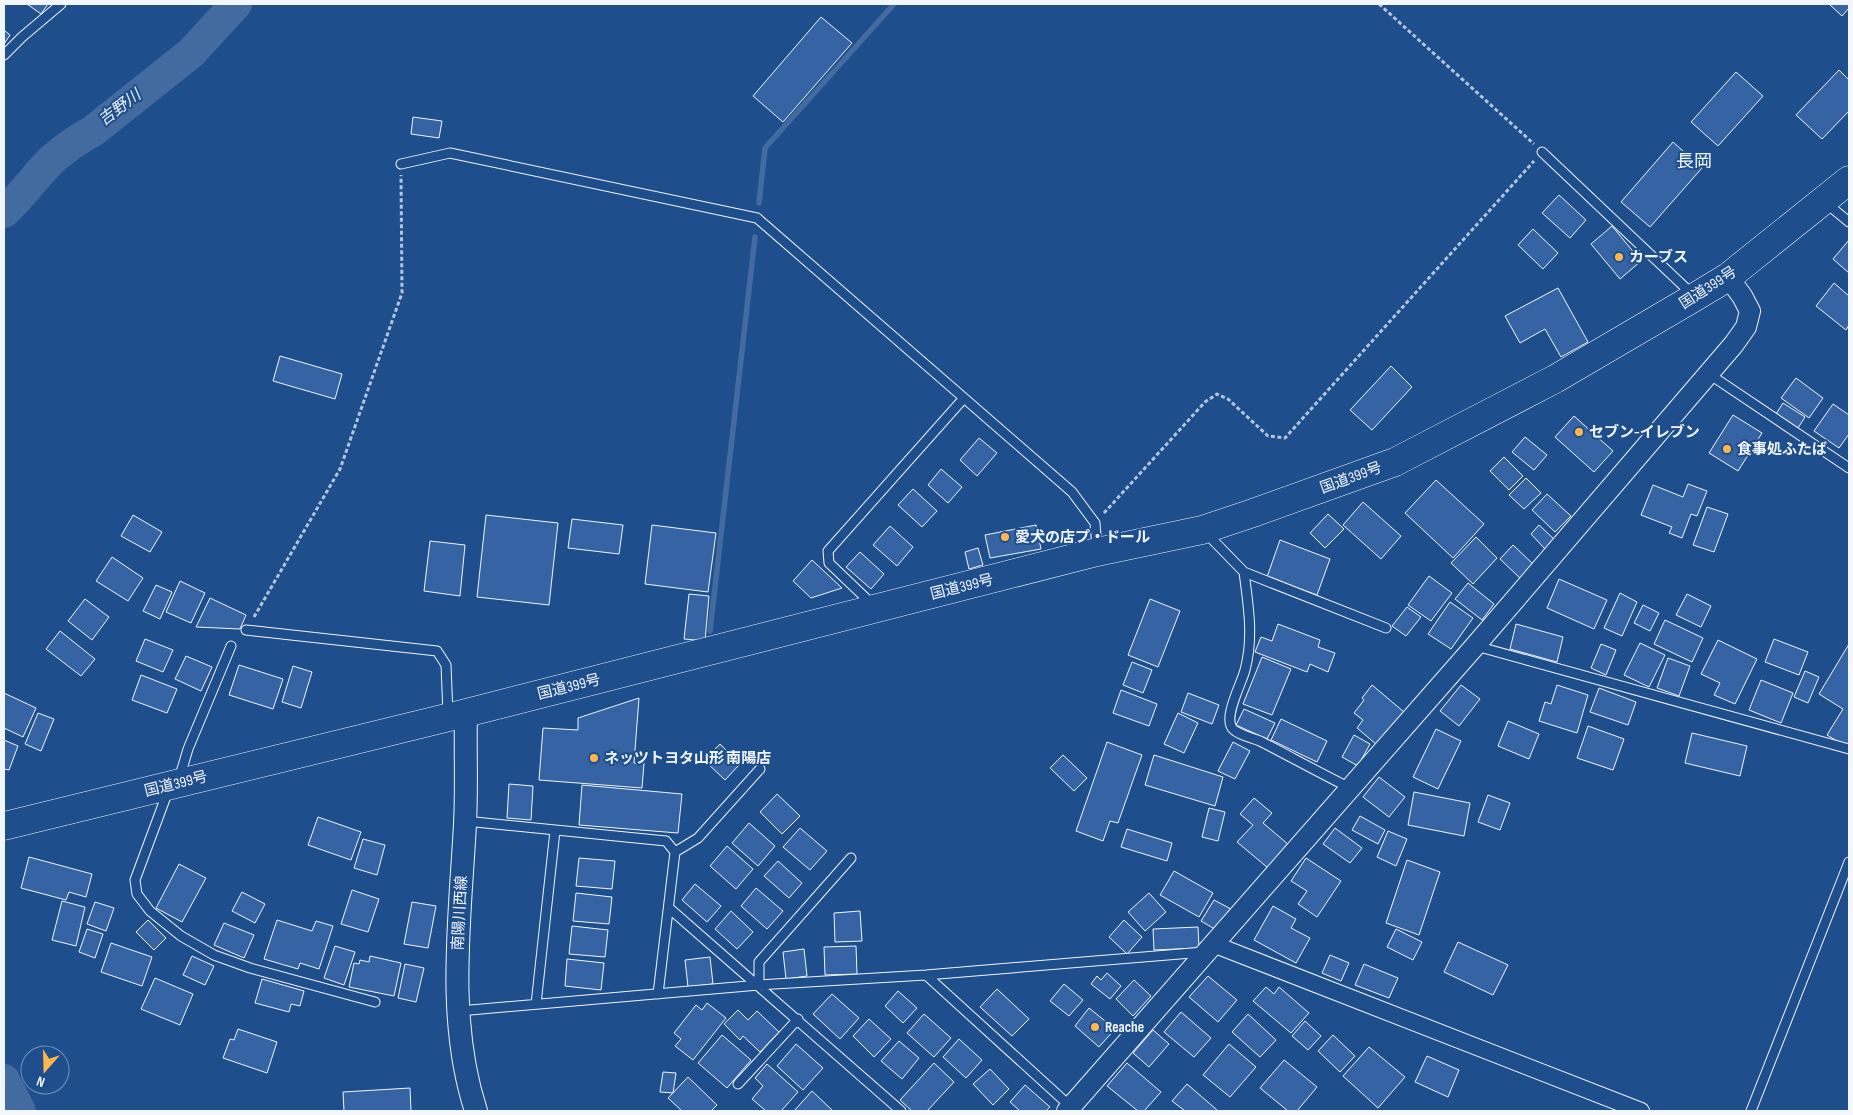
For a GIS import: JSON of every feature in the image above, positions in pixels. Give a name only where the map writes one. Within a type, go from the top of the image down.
[{"type":"highway","name":"国道399号","points":[[4,826],[457,715],[1097,552],[1202,530],[1253,513],[1395,462],[1555,379],[1696,298],[1728,277],[1849,180]]},
{"type":"main road","name":"南陽川西線","points":[[457,715],[465,822],[457,939],[459,1011],[464,1063],[476,1111]]},
{"type":"street","points":[[1069,1109],[1475,646],[1734,344],[1746,327],[1750,311],[1728,277]]},
{"type":"street","points":[[1210,948],[1641,1111]]},
{"type":"lane","points":[[4,55],[61,4]]},
{"type":"lane","points":[[1542,152],[1696,298]]},
{"type":"lane","points":[[401,164],[450,153],[757,218],[1072,492],[1095,523],[1097,552]]},
{"type":"lane","points":[[1823,201],[1849,222]]},
{"type":"lane","points":[[1709,374],[1849,468]]},
{"type":"lane","points":[[877,609],[829,563],[828,551],[964,398]]},
{"type":"lane","points":[[1202,530],[1244,572],[1386,628]]},
{"type":"lane","points":[[1244,572],[1250,615],[1250,645],[1245,670],[1231,709],[1230,724],[1234,730],[1256,739],[1350,789]]},
{"type":"lane","points":[[246,630],[437,651],[446,665],[457,715]]},
{"type":"lane","points":[[231,646],[135,880],[137,894],[150,912],[181,936],[214,955],[250,968],[376,1002]]},
{"type":"lane","points":[[1475,646],[1849,749]]},
{"type":"lane","points":[[675,852],[698,838],[760,769]]},
{"type":"lane","points":[[465,822],[666,841],[675,852],[658,994]]},
{"type":"lane","points":[[536,1004],[556,831]]},
{"type":"lane","points":[[759,985],[759,962],[851,858]]},
{"type":"lane","points":[[1750,1111],[1849,862]]},
{"type":"lane","points":[[669,908],[902,1111]]},
{"type":"lane","points":[[459,1011],[759,985],[926,975],[1210,948]]},
{"type":"lane","points":[[926,975],[1069,1109]]},
{"type":"lane","points":[[738,1084],[798,1019]]},
{"type":"path","points":[[1095,523],[1205,402],[1217,394],[1228,399],[1268,436],[1285,438],[1542,152],[1379,4]]},
{"type":"path","points":[[246,630],[340,470],[402,293],[401,164]]},
{"type":"building","points":[[27,4],[48,4],[41,14]]},
{"type":"building","points":[[1829,4],[1849,4],[1849,8],[1842,16]]},
{"type":"building","points":[[821,17],[852,43],[783,122],[753,96]]},
{"type":"building","points":[[4,30],[10,35],[4,44]]},
{"type":"building","points":[[1839,70],[1849,80],[1849,111],[1822,139],[1796,115]]},
{"type":"building","points":[[1736,72],[1763,96],[1718,146],[1691,122]]},
{"type":"building","points":[[413,117],[442,121],[439,138],[411,134]]},
{"type":"building","points":[[1673,142],[1702,168],[1650,227],[1621,202]]},
{"type":"building","points":[[1559,195],[1586,220],[1570,238],[1542,213]]},
{"type":"building","points":[[1612,226],[1641,261],[1620,279],[1591,244]]},
{"type":"building","points":[[1533,229],[1558,253],[1543,269],[1518,245]]},
{"type":"building","points":[[1849,240],[1849,273],[1833,259]]},
{"type":"building","points":[[1834,283],[1849,296],[1849,325],[1846,330],[1816,306]]},
{"type":"building","points":[[1558,288],[1588,342],[1561,357],[1545,329],[1520,343],[1505,316]]},
{"type":"building","points":[[280,356],[342,374],[335,399],[273,381]]},
{"type":"building","points":[[1391,366],[1412,387],[1372,430],[1350,410]]},
{"type":"building","points":[[1796,378],[1823,398],[1809,418],[1781,398]]},
{"type":"building","points":[[1783,403],[1805,417],[1798,428],[1776,414]]},
{"type":"building","points":[[1833,404],[1849,415],[1849,434],[1839,448],[1814,431]]},
{"type":"building","points":[[1733,415],[1762,433],[1738,471],[1709,453]]},
{"type":"building","points":[[1574,416],[1613,451],[1594,472],[1555,437]]},
{"type":"building","points":[[1525,437],[1547,455],[1534,470],[1512,452]]},
{"type":"building","points":[[979,438],[997,453],[977,476],[960,460]]},
{"type":"building","points":[[1504,457],[1523,476],[1509,490],[1490,471]]},
{"type":"building","points":[[941,469],[962,487],[948,503],[928,485]]},
{"type":"building","points":[[1526,478],[1541,493],[1524,509],[1509,495]]},
{"type":"building","points":[[1436,480],[1484,524],[1453,558],[1405,513]]},
{"type":"building","points":[[1688,484],[1707,491],[1697,516],[1691,514],[1682,538],[1669,533],[1672,527],[1641,515],[1653,485],[1683,497]]},
{"type":"building","points":[[913,489],[937,511],[922,527],[898,505]]},
{"type":"building","points":[[1547,494],[1571,516],[1555,532],[1532,510]]},
{"type":"building","points":[[1363,502],[1401,536],[1381,559],[1343,525]]},
{"type":"building","points":[[1707,507],[1728,514],[1714,552],[1693,545]]},
{"type":"building","points":[[1328,514],[1344,529],[1325,548],[1310,533]]},
{"type":"building","points":[[133,515],[162,532],[150,552],[121,536]]},
{"type":"building","points":[[486,515],[558,523],[549,605],[477,597]]},
{"type":"building","points":[[572,519],[623,525],[619,554],[568,548]]},
{"type":"building","points":[[652,525],[716,533],[708,592],[645,584]]},
{"type":"building","points":[[1036,525],[1041,549],[990,558],[985,535]]},
{"type":"building","points":[[1539,525],[1555,540],[1546,550],[1531,534]]},
{"type":"building","points":[[890,526],[913,547],[897,566],[873,545]]},
{"type":"building","points":[[1476,537],[1497,558],[1473,584],[1451,563]]},
{"type":"building","points":[[1280,540],[1330,559],[1317,595],[1267,577]]},
{"type":"building","points":[[430,541],[465,545],[460,596],[424,591]]},
{"type":"building","points":[[1513,545],[1534,565],[1521,579],[1500,559]]},
{"type":"building","points":[[978,548],[983,565],[969,569],[965,552]]},
{"type":"building","points":[[860,552],[884,574],[871,589],[846,567]]},
{"type":"building","points":[[112,557],[143,578],[128,601],[96,581]]},
{"type":"building","points":[[812,560],[842,588],[811,598],[793,581]]},
{"type":"building","points":[[1429,576],[1452,593],[1431,621],[1408,605]]},
{"type":"building","points":[[1559,579],[1607,600],[1594,629],[1547,608]]},
{"type":"building","points":[[180,581],[205,593],[191,623],[166,612]]},
{"type":"building","points":[[1468,583],[1494,604],[1482,620],[1455,599]]},
{"type":"building","points":[[156,585],[172,592],[160,619],[143,611]]},
{"type":"building","points":[[1620,593],[1637,602],[1622,636],[1604,628]]},
{"type":"building","points":[[689,594],[709,596],[705,641],[684,639]]},
{"type":"building","points":[[1687,594],[1711,606],[1701,627],[1676,615]]},
{"type":"building","points":[[210,598],[246,615],[240,629],[196,627]]},
{"type":"building","points":[[85,599],[109,617],[92,640],[68,621]]},
{"type":"building","points":[[1150,599],[1180,611],[1158,667],[1128,655]]},
{"type":"building","points":[[1450,602],[1473,618],[1451,649],[1428,634]]},
{"type":"building","points":[[1643,605],[1659,613],[1650,631],[1634,623]]},
{"type":"building","points":[[1407,607],[1421,617],[1406,636],[1392,626]]},
{"type":"building","points":[[1665,620],[1703,638],[1692,662],[1654,644]]},
{"type":"building","points":[[1278,624],[1320,640],[1318,647],[1335,653],[1328,672],[1310,664],[1307,672],[1255,652],[1261,637],[1272,641]]},
{"type":"building","points":[[1516,624],[1563,637],[1557,662],[1510,649]]},
{"type":"building","points":[[60,631],[95,659],[81,676],[46,649]]},
{"type":"building","points":[[145,639],[173,650],[163,672],[136,661]]},
{"type":"building","points":[[1774,639],[1808,652],[1799,675],[1765,662]]},
{"type":"building","points":[[1718,640],[1757,659],[1735,704],[1714,695],[1720,683],[1701,674]]},
{"type":"building","points":[[1640,643],[1665,655],[1649,687],[1624,675]]},
{"type":"building","points":[[1601,644],[1616,650],[1606,675],[1591,668]]},
{"type":"building","points":[[1849,644],[1849,742],[1847,747],[1827,735],[1843,709],[1819,694]]},
{"type":"building","points":[[186,656],[212,667],[201,691],[175,679]]},
{"type":"building","points":[[1262,657],[1291,669],[1272,715],[1243,704]]},
{"type":"building","points":[[1668,658],[1690,666],[1679,696],[1657,688]]},
{"type":"building","points":[[1132,662],[1152,670],[1143,693],[1123,685]]},
{"type":"building","points":[[239,665],[283,679],[273,709],[229,695]]},
{"type":"building","points":[[293,666],[312,672],[301,708],[282,702]]},
{"type":"building","points":[[1805,671],[1819,677],[1808,703],[1794,697]]},
{"type":"building","points":[[141,675],[177,689],[167,713],[132,700]]},
{"type":"building","points":[[1761,680],[1793,693],[1781,723],[1749,710]]},
{"type":"building","points":[[1372,685],[1404,712],[1376,744],[1357,728],[1363,720],[1354,713]]},
{"type":"building","points":[[1461,685],[1480,699],[1459,726],[1440,711]]},
{"type":"building","points":[[1557,685],[1588,695],[1577,733],[1539,721],[1545,702],[1551,704]]},
{"type":"building","points":[[1599,688],[1636,702],[1628,725],[1590,712]]},
{"type":"building","points":[[1121,690],[1157,704],[1149,726],[1113,713]]},
{"type":"building","points":[[4,693],[36,708],[23,737],[4,728]]},
{"type":"building","points":[[1188,693],[1219,705],[1212,724],[1181,712]]},
{"type":"building","points":[[639,698],[634,763],[644,763],[642,788],[539,780],[543,728],[578,730],[578,718]]},
{"type":"building","points":[[1244,709],[1275,723],[1267,739],[1236,725]]},
{"type":"building","points":[[38,713],[54,719],[41,751],[25,744]]},
{"type":"building","points":[[1178,713],[1198,723],[1184,753],[1164,744]]},
{"type":"building","points":[[1281,719],[1327,741],[1317,762],[1271,740]]},
{"type":"building","points":[[1508,721],[1539,734],[1529,759],[1498,746]]},
{"type":"building","points":[[1588,726],[1624,739],[1613,770],[1577,758]]},
{"type":"building","points":[[1436,729],[1461,741],[1438,789],[1413,777]]},
{"type":"building","points":[[1692,733],[1747,746],[1740,776],[1685,763]]},
{"type":"building","points":[[1354,735],[1370,744],[1358,766],[1342,757]]},
{"type":"building","points":[[4,740],[18,746],[9,770],[4,769]]},
{"type":"building","points":[[1107,742],[1142,755],[1118,823],[1110,821],[1103,841],[1076,831]]},
{"type":"building","points":[[1233,742],[1250,751],[1235,779],[1218,771]]},
{"type":"building","points":[[720,744],[740,764],[725,780],[704,760]]},
{"type":"building","points":[[1063,755],[1087,778],[1074,791],[1050,768]]},
{"type":"building","points":[[1154,755],[1223,777],[1215,806],[1145,785]]},
{"type":"building","points":[[1379,777],[1405,797],[1389,817],[1363,797]]},
{"type":"building","points":[[509,784],[533,786],[531,820],[507,818]]},
{"type":"building","points":[[582,785],[682,794],[678,833],[579,825]]},
{"type":"building","points":[[1414,792],[1470,803],[1464,836],[1408,825]]},
{"type":"building","points":[[777,794],[800,816],[782,834],[760,812]]},
{"type":"building","points":[[1488,795],[1510,803],[1500,830],[1478,822]]},
{"type":"building","points":[[1254,798],[1272,813],[1263,823],[1289,845],[1268,868],[1237,842],[1253,825],[1240,814]]},
{"type":"building","points":[[1209,808],[1225,812],[1218,841],[1202,837]]},
{"type":"building","points":[[1360,816],[1385,830],[1378,844],[1352,830]]},
{"type":"building","points":[[318,817],[361,832],[351,860],[308,845]]},
{"type":"building","points":[[749,823],[775,846],[758,866],[732,843]]},
{"type":"building","points":[[800,828],[827,851],[810,870],[783,847]]},
{"type":"building","points":[[1335,828],[1362,848],[1350,863],[1323,844]]},
{"type":"building","points":[[1127,829],[1172,843],[1167,861],[1121,847]]},
{"type":"building","points":[[1388,831],[1407,839],[1396,866],[1377,857]]},
{"type":"building","points":[[363,839],[385,845],[377,875],[354,868]]},
{"type":"building","points":[[727,846],[753,869],[736,889],[710,866]]},
{"type":"building","points":[[29,857],[92,874],[86,897],[69,892],[66,900],[21,888]]},
{"type":"building","points":[[579,858],[615,861],[612,889],[576,886]]},
{"type":"building","points":[[1306,858],[1341,881],[1317,917],[1298,904],[1307,891],[1291,881]]},
{"type":"building","points":[[1407,860],[1440,872],[1419,935],[1386,923]]},
{"type":"building","points":[[778,861],[802,883],[789,898],[764,876]]},
{"type":"building","points":[[179,864],[206,878],[182,922],[156,908]]},
{"type":"building","points":[[1174,871],[1213,893],[1199,917],[1160,895]]},
{"type":"building","points":[[695,884],[721,906],[707,922],[682,900]]},
{"type":"building","points":[[756,888],[783,911],[767,929],[741,906]]},
{"type":"building","points":[[352,890],[379,899],[368,932],[341,924]]},
{"type":"building","points":[[242,892],[265,904],[255,923],[232,911]]},
{"type":"building","points":[[576,893],[612,897],[609,924],[573,921]]},
{"type":"building","points":[[1149,893],[1166,912],[1145,931],[1128,912]]},
{"type":"building","points":[[1214,900],[1231,909],[1218,931],[1201,921]]},
{"type":"building","points":[[62,901],[85,907],[76,946],[52,940]]},
{"type":"building","points":[[95,902],[114,908],[106,931],[87,924]]},
{"type":"building","points":[[412,902],[436,906],[428,948],[404,944]]},
{"type":"building","points":[[1273,906],[1296,919],[1291,928],[1310,938],[1296,963],[1254,940]]},
{"type":"building","points":[[731,911],[753,932],[737,949],[715,929]]},
{"type":"building","points":[[860,911],[862,941],[835,942],[834,913]]},
{"type":"building","points":[[148,920],[166,938],[154,950],[136,932]]},
{"type":"building","points":[[277,920],[312,931],[316,921],[333,926],[319,969],[300,963],[298,969],[264,959]]},
{"type":"building","points":[[1124,920],[1142,937],[1127,954],[1109,937]]},
{"type":"building","points":[[224,923],[254,935],[244,958],[214,945]]},
{"type":"building","points":[[572,926],[608,930],[605,957],[569,954]]},
{"type":"building","points":[[1198,927],[1199,948],[1154,950],[1153,929]]},
{"type":"building","points":[[87,929],[103,934],[95,958],[79,952]]},
{"type":"building","points":[[1396,929],[1422,942],[1413,960],[1387,947]]},
{"type":"building","points":[[1458,942],[1508,965],[1493,995],[1444,972]]},
{"type":"building","points":[[111,943],[152,957],[142,986],[101,972]]},
{"type":"building","points":[[335,946],[355,952],[344,985],[324,978]]},
{"type":"building","points":[[856,946],[857,974],[825,975],[824,947]]},
{"type":"building","points":[[804,949],[807,976],[786,979],[783,952]]},
{"type":"building","points":[[1330,955],[1349,963],[1341,981],[1322,973]]},
{"type":"building","points":[[192,956],[214,966],[205,985],[183,975]]},
{"type":"building","points":[[370,956],[401,963],[394,996],[349,987],[354,963],[359,964],[360,960],[369,962]]},
{"type":"building","points":[[710,957],[713,984],[688,987],[685,960]]},
{"type":"building","points":[[567,959],[604,963],[601,990],[565,986]]},
{"type":"building","points":[[405,964],[424,968],[416,1002],[398,998]]},
{"type":"building","points":[[1364,964],[1398,978],[1389,998],[1355,985]]},
{"type":"building","points":[[1107,973],[1121,986],[1110,999],[1091,984],[1097,976],[1101,980]]},
{"type":"building","points":[[1208,976],[1237,1000],[1218,1022],[1189,997]]},
{"type":"building","points":[[155,978],[193,994],[180,1025],[141,1009]]},
{"type":"building","points":[[262,979],[304,991],[300,1006],[291,1004],[289,1012],[255,1003]]},
{"type":"building","points":[[1134,980],[1151,996],[1133,1016],[1116,999]]},
{"type":"building","points":[[1064,984],[1083,1000],[1069,1016],[1050,1001]]},
{"type":"building","points":[[1266,987],[1274,994],[1279,987],[1309,1013],[1291,1033],[1253,1001]]},
{"type":"building","points":[[997,989],[1029,1019],[1012,1036],[980,1007]]},
{"type":"building","points":[[898,991],[917,1008],[903,1023],[885,1006]]},
{"type":"building","points":[[832,994],[859,1018],[840,1039],[813,1014]]},
{"type":"building","points":[[707,1003],[726,1018],[693,1060],[675,1046],[681,1039],[674,1033],[696,1005],[702,1010]]},
{"type":"building","name":"Reache","points":[[1089,1008],[1115,1029],[1099,1047],[1075,1026]]},
{"type":"building","points":[[738,1010],[748,1020],[757,1011],[779,1032],[760,1052],[743,1036],[740,1040],[724,1024]]},
{"type":"building","points":[[1181,1012],[1211,1038],[1194,1057],[1164,1032]]},
{"type":"building","points":[[924,1014],[951,1038],[934,1057],[907,1033]]},
{"type":"building","points":[[1248,1014],[1276,1040],[1260,1057],[1232,1032]]},
{"type":"building","points":[[869,1019],[891,1039],[874,1057],[853,1036]]},
{"type":"building","points":[[1305,1021],[1321,1036],[1308,1050],[1292,1036]]},
{"type":"building","points":[[238,1029],[277,1042],[267,1073],[223,1058],[230,1039],[234,1040]]},
{"type":"building","points":[[1153,1030],[1169,1044],[1149,1067],[1133,1053]]},
{"type":"building","points":[[722,1035],[751,1060],[727,1088],[698,1063]]},
{"type":"building","points":[[1333,1035],[1355,1056],[1340,1072],[1318,1051]]},
{"type":"building","points":[[959,1039],[982,1060],[966,1078],[943,1057]]},
{"type":"building","points":[[899,1041],[919,1058],[902,1079],[881,1061]]},
{"type":"building","points":[[796,1044],[823,1068],[803,1090],[777,1066]]},
{"type":"building","points":[[1229,1044],[1256,1067],[1230,1097],[1203,1075]]},
{"type":"building","points":[[1369,1047],[1405,1077],[1378,1108],[1343,1076]]},
{"type":"building","points":[[1427,1056],[1459,1070],[1448,1097],[1415,1082]]},
{"type":"building","points":[[1284,1060],[1317,1087],[1297,1111],[1288,1111],[1260,1088]]},
{"type":"building","points":[[934,1063],[954,1082],[927,1111],[912,1111],[900,1100]]},
{"type":"building","points":[[1127,1063],[1161,1092],[1144,1111],[1138,1111],[1107,1086]]},
{"type":"building","points":[[767,1064],[798,1092],[781,1111],[766,1111],[752,1099],[763,1086],[755,1078]]},
{"type":"building","points":[[990,1069],[1009,1089],[993,1105],[973,1084]]},
{"type":"building","points":[[663,1072],[676,1073],[673,1093],[660,1092]]},
{"type":"building","points":[[688,1077],[717,1105],[711,1111],[682,1111],[668,1098]]},
{"type":"building","points":[[1187,1084],[1217,1110],[1185,1111],[1172,1101]]},
{"type":"building","points":[[1025,1085],[1050,1107],[1046,1111],[1020,1111],[1010,1102]]},
{"type":"building","points":[[410,1088],[411,1111],[344,1111],[343,1092]]},
{"type":"building","points":[[812,1091],[833,1111],[794,1111]]},
{"type":"waterway","name":"吉野川","points":[[4,212],[55,157],[93,131],[191,53],[236,4]]},
{"type":"waterway","points":[[759,203],[765,148],[894,4]]},
{"type":"waterway","points":[[710,631],[755,237]]},
{"type":"waterway","name":"吉野川","points":[[4,1080],[20,1111]]},
{"type":"place","name":"カーブス","points":[[1619,257]]},
{"type":"place","name":"セブン-イレブン","points":[[1579,432]]},
{"type":"place","name":"食事処ふたば","points":[[1727,449]]},
{"type":"place","name":"愛犬の店プ・ドール","points":[[1005,537]]},
{"type":"place","name":"ネッツトヨタ山形 南陽店","points":[[594,758]]},
{"type":"place","name":"Reache","points":[[1095,1027]]},
{"type":"district","name":"長岡","points":[[1694,161]]}]
